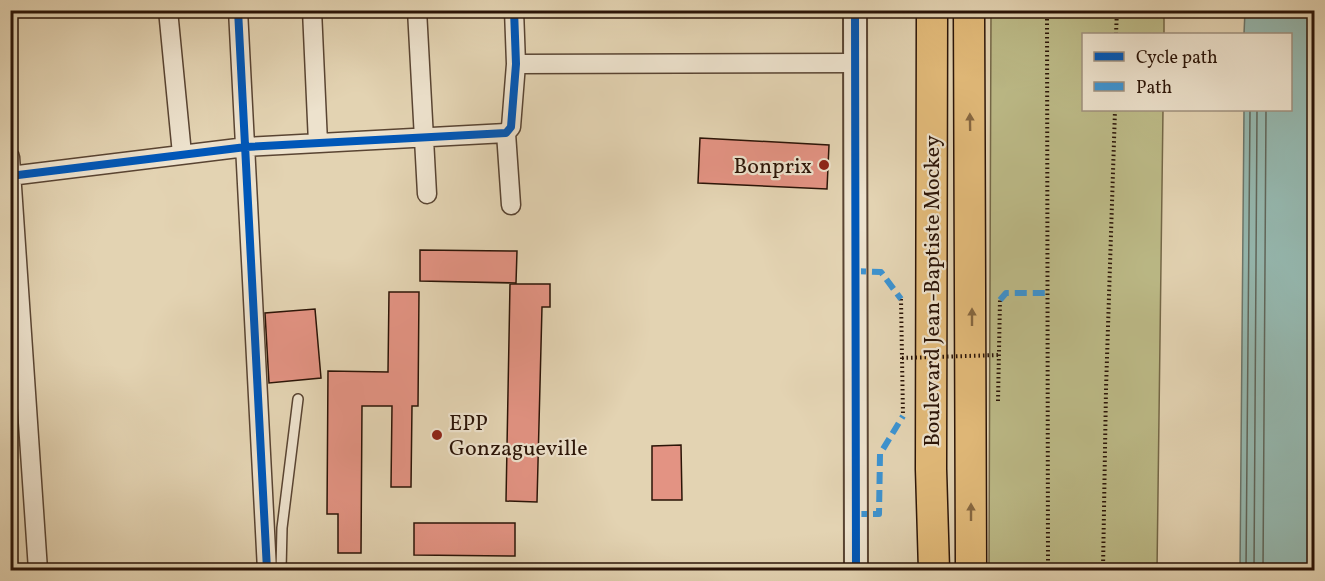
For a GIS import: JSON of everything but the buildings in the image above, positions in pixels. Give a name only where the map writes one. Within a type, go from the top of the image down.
[{"type":"highway","name":"Boulevard Jean-Baptiste Mockey","points":[[932,10],[931,469],[934,570]]},
{"type":"highway","name":"Boulevard Jean-Baptiste Mockey","points":[[969,10],[971,570]]},
{"type":"street","points":[[168,10],[182,154]]},
{"type":"street","points":[[238,10],[267,570]]},
{"type":"street","points":[[312,10],[318,143]]},
{"type":"street","points":[[417,10],[426,139],[427,194]]},
{"type":"street","points":[[511,205],[506,133],[511,127],[516,64],[514,10]]},
{"type":"street","points":[[855,10],[856,570]]},
{"type":"street","points":[[516,64],[855,63]]},
{"type":"street","points":[[11,176],[246,147],[506,133]]},
{"type":"street","points":[[10,157],[38,570]]},
{"type":"lane","points":[[281,570],[282,528],[298,399]]},
{"type":"path","points":[[1047,10],[1048,570]]},
{"type":"path","points":[[1116,33],[1117,10]]},
{"type":"path","points":[[1103,570],[1115,111]]},
{"type":"path","points":[[902,299],[903,416]]},
{"type":"path","points":[[998,401],[1000,300]]},
{"type":"path","points":[[902,358],[999,355]]},
{"type":"shaded area","points":[[991,11],[1164,11],[1164,33],[1082,33],[1082,111],[1163,111],[1157,570],[989,570]]},
{"type":"water","points":[[1245,11],[1314,11],[1314,570],[1240,570],[1244,111],[1292,111],[1292,33],[1244,33]]},
{"type":"marked path","points":[[854,271],[881,272],[901,299]]},
{"type":"marked path","points":[[1000,300],[1006,293],[1048,293]]},
{"type":"marked path","points":[[855,514],[879,514],[880,454],[903,416]]},
{"type":"cycle path","points":[[238,10],[267,570]]},
{"type":"cycle path","points":[[10,176],[246,147],[506,133],[511,127],[516,64],[514,10]]},
{"type":"cycle path","points":[[855,10],[856,570]]},
{"type":"place","name":"Bonprix","points":[[824,165]]},
{"type":"place","name":"EPP Gonzagueville","points":[[437,435]]}]
